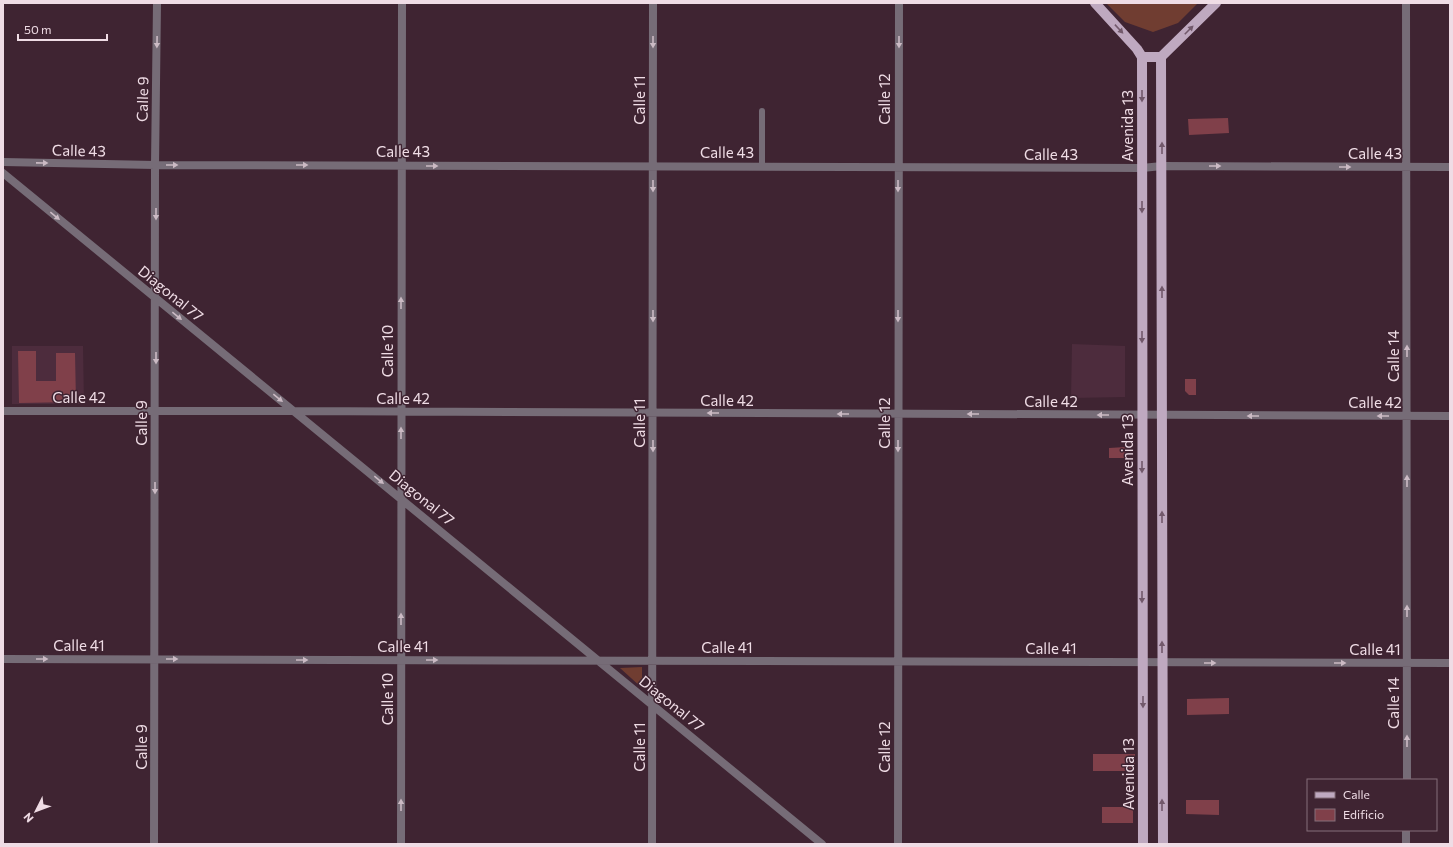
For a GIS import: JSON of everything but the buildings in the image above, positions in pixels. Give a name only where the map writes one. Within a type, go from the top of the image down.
[{"type":"main road","points":[[1094,3],[1137,49],[1142,57],[1161,57],[1216,3]]},
{"type":"main road","name":"Avenida 13","points":[[1142,57],[1143,844]]},
{"type":"main road","points":[[1161,57],[1162,844]]},
{"type":"street","name":"Calle 9","points":[[154,844],[157,3]]},
{"type":"street","name":"Calle 10","points":[[401,844],[402,3]]},
{"type":"street","name":"Calle 11","points":[[652,844],[653,3]]},
{"type":"street","name":"Calle 12","points":[[898,844],[899,3]]},
{"type":"street","name":"Calle 14","points":[[1406,3],[1407,779]]},
{"type":"street","name":"Calle 43","points":[[3,162],[156,165],[402,166],[1142,168],[1162,166],[1450,167]]},
{"type":"street","name":"Diagonal 77","points":[[3,173],[822,844]]},
{"type":"street","name":"Calle 42","points":[[3,411],[1450,416]]},
{"type":"street","name":"Calle 41","points":[[3,659],[1450,663]]},
{"type":"street","points":[[1406,831],[1406,844]]},
{"type":"lane","points":[[762,111],[762,166]]},
{"type":"shaded area","points":[[1106,3],[1198,3],[1178,23],[1153,32],[1125,22]]},
{"type":"shaded area","points":[[1072,344],[1125,346],[1125,397],[1071,398]]},
{"type":"shaded area","points":[[12,346],[83,346],[84,404],[12,404]]},
{"type":"shaded area","points":[[642,667],[642,688],[620,668]]}]
